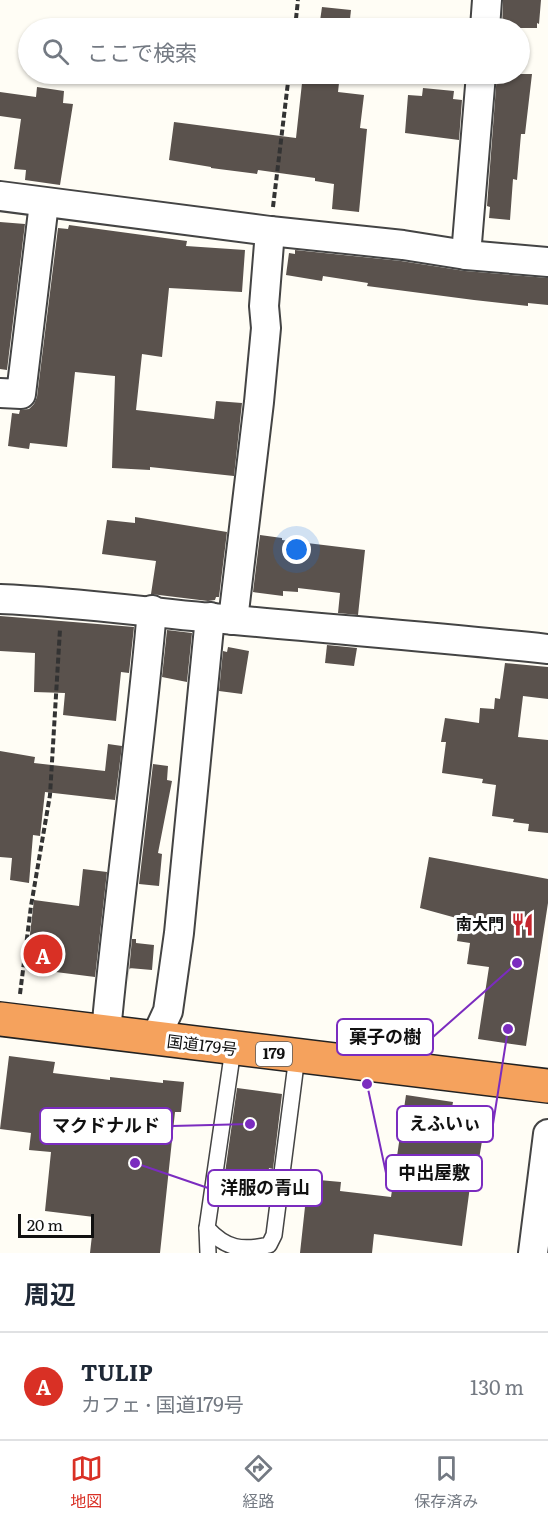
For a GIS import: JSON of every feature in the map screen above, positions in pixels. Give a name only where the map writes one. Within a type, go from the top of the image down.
[{"type":"highway","name":"国道179号","points":[[8,1020],[548,1086]]},
{"type":"street","points":[[486,18],[487,0]]},
{"type":"street","points":[[466,255],[480,84]]},
{"type":"street","points":[[0,196],[270,231],[404,245],[466,255],[548,262]]},
{"type":"street","points":[[0,393],[21,394],[44,203]]},
{"type":"street","points":[[156,1039],[168,1011],[221,619],[260,391],[266,328],[264,306],[270,231]]},
{"type":"street","points":[[0,599],[61,601],[221,619],[548,649]]},
{"type":"street","points":[[106,1032],[152,610]]},
{"type":"street","points":[[533,1253],[548,1134]]},
{"type":"lane","points":[[208,1253],[207,1228],[233,1049]]},
{"type":"lane","points":[[207,1228],[217,1239],[232,1246],[267,1249],[273,1235],[297,1056]]},
{"type":"path","points":[[296,18],[298,0]]},
{"type":"path","points":[[270,231],[288,84]]},
{"type":"path","points":[[8,1020],[50,795],[61,601]]},
{"type":"building","points":[[503,0],[541,0],[537,28],[530,28],[530,18],[502,18]]},
{"type":"building","points":[[322,7],[351,10],[350,18],[320,18]]},
{"type":"building","points":[[530,74],[532,74],[525,134],[521,134],[517,180],[513,179],[510,220],[489,218],[490,207],[487,206],[496,84],[530,84]]},
{"type":"building","points":[[302,84],[339,84],[338,92],[364,95],[360,128],[367,129],[359,212],[332,209],[334,184],[315,181],[315,178],[258,170],[257,174],[169,160],[174,122],[296,138]]},
{"type":"building","points":[[37,87],[64,91],[63,103],[73,104],[60,185],[25,180],[26,170],[14,169],[21,119],[0,116],[0,92],[36,97]]},
{"type":"building","points":[[423,88],[454,91],[453,99],[462,100],[459,140],[405,133],[408,95],[422,96]]},
{"type":"building","points":[[0,222],[25,224],[7,370],[0,369]]},
{"type":"building","points":[[69,225],[187,241],[186,246],[245,250],[242,292],[169,288],[162,357],[142,354],[136,410],[214,419],[216,401],[242,403],[234,476],[150,467],[150,470],[112,468],[115,376],[75,372],[67,447],[30,443],[29,449],[8,446],[12,413],[19,414],[20,410],[29,409],[37,397],[58,228],[68,229]]},
{"type":"building","points":[[295,250],[401,261],[465,271],[548,278],[548,305],[528,303],[528,306],[474,300],[367,286],[368,283],[323,276],[322,281],[286,275],[289,253],[295,254]]},
{"type":"building","points":[[135,517],[227,532],[219,597],[208,601],[151,594],[156,561],[102,554],[107,520],[135,523]]},
{"type":"building","points":[[260,535],[282,538],[282,540],[365,550],[358,615],[338,613],[340,593],[298,588],[298,592],[283,591],[283,596],[253,592]]},
{"type":"building","points":[[0,616],[134,627],[129,673],[121,672],[116,721],[63,715],[65,693],[34,692],[35,653],[0,651]]},
{"type":"building","points":[[167,630],[192,633],[187,682],[162,677]]},
{"type":"building","points":[[327,645],[357,648],[354,666],[325,663]]},
{"type":"building","points":[[228,647],[249,651],[242,694],[219,691],[223,651],[227,652]]},
{"type":"building","points":[[505,663],[548,667],[548,699],[523,696],[518,737],[548,740],[548,833],[528,831],[529,824],[492,816],[496,785],[482,783],[483,779],[442,773],[446,742],[441,742],[445,718],[479,723],[480,708],[494,709],[495,698],[500,699]]},
{"type":"building","points":[[108,744],[122,746],[115,800],[45,792],[40,836],[33,835],[29,883],[10,880],[12,858],[0,857],[0,751],[35,757],[34,763],[105,771]]},
{"type":"building","points":[[153,764],[168,766],[167,780],[172,781],[158,853],[162,854],[159,886],[139,884]]},
{"type":"building","points":[[429,857],[548,879],[548,903],[526,1046],[478,1039],[489,967],[467,964],[470,943],[457,941],[460,919],[420,908]]},
{"type":"building","points":[[83,869],[107,872],[95,977],[40,970],[40,968],[33,967],[35,952],[28,951],[34,900],[79,906]]},
{"type":"building","points":[[132,939],[136,939],[136,943],[154,945],[152,970],[129,968]]},
{"type":"building","points":[[9,1056],[55,1062],[53,1073],[110,1080],[110,1077],[163,1083],[163,1080],[184,1082],[181,1112],[175,1112],[160,1253],[90,1253],[94,1217],[45,1211],[51,1152],[29,1150],[31,1133],[0,1129]]},
{"type":"building","points":[[237,1088],[282,1094],[273,1169],[269,1168],[264,1197],[227,1195],[228,1180],[224,1180]]},
{"type":"building","points":[[406,1095],[453,1102],[450,1119],[473,1122],[470,1139],[482,1141],[478,1165],[473,1164],[462,1246],[374,1234],[372,1253],[300,1253],[308,1179],[341,1182],[340,1191],[391,1197]]},
{"type":"place","name":"南大門","points":[[522,924]]},
{"type":"place","name":"TULIP","points":[[43,954]]},
{"type":"place","name":"菓子の樹","points":[[517,963]]},
{"type":"place","name":"えふいぃ","points":[[508,1029]]},
{"type":"place","name":"中出屋敷","points":[[367,1084]]},
{"type":"place","name":"マクドナルド","points":[[250,1124]]},
{"type":"place","name":"洋服の青山","points":[[135,1163]]}]
